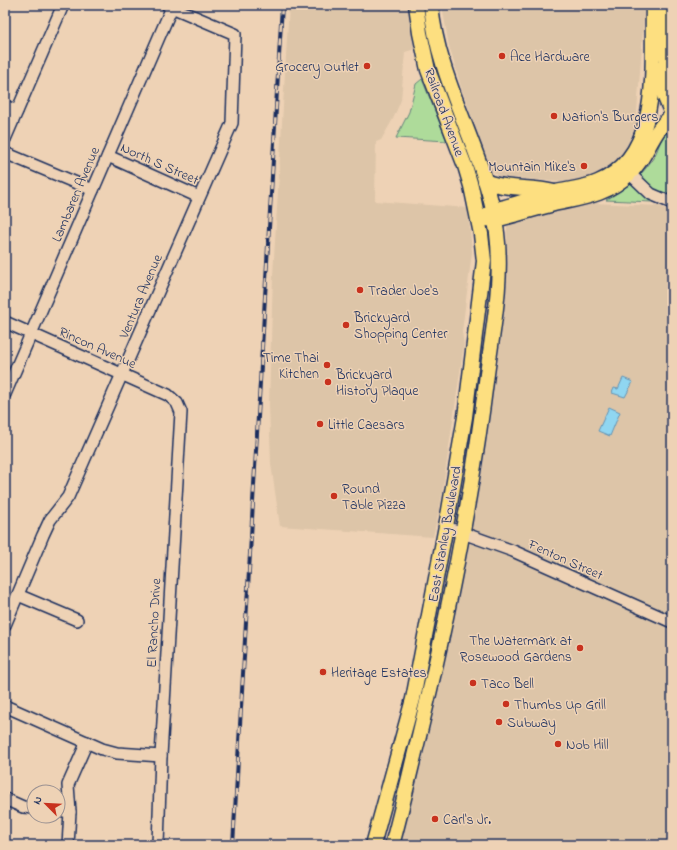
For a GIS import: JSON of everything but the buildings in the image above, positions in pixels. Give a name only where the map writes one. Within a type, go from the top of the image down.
[{"type":"main road","name":"Railroad Avenue","points":[[416,5],[428,70],[465,166],[478,219]]},
{"type":"main road","name":"Railroad Avenue","points":[[430,5],[434,31],[444,71],[471,138],[494,215]]},
{"type":"main road","points":[[478,219],[593,195],[615,185],[626,170],[644,130],[648,112],[654,54],[653,5]]},
{"type":"main road","points":[[666,5],[665,53],[672,84]]},
{"type":"main road","points":[[494,215],[556,192],[581,188],[598,182],[626,170],[643,156],[658,128],[672,115],[664,95],[654,54]]},
{"type":"main road","points":[[485,181],[495,185],[536,188],[556,192]]},
{"type":"main road","name":"East Stanley Boulevard","points":[[392,845],[430,692],[450,603],[481,422],[500,264],[494,215]]},
{"type":"main road","name":"East Stanley Boulevard","points":[[373,845],[413,699],[446,527],[465,417],[484,261],[478,219]]},
{"type":"street","points":[[5,139],[63,5]]},
{"type":"street","name":"Ventura Avenue","points":[[5,625],[50,520],[68,497],[232,124],[236,34],[170,6]]},
{"type":"street","name":"Lambaren Avenue","points":[[5,394],[108,156],[170,6]]},
{"type":"street","points":[[5,106],[17,111]]},
{"type":"street","points":[[5,153],[92,190]]},
{"type":"street","name":"North S Street","points":[[108,156],[199,197]]},
{"type":"street","points":[[626,170],[651,194],[672,203]]},
{"type":"street","name":"Rincon Avenue","points":[[5,322],[168,395],[178,403]]},
{"type":"street","name":"El Rancho Drive","points":[[158,845],[161,756],[181,412],[178,403]]},
{"type":"street","name":"Fenton Street","points":[[446,527],[513,551],[672,622]]},
{"type":"street","points":[[18,595],[77,620]]},
{"type":"street","points":[[5,706],[87,742],[117,753],[161,756]]},
{"type":"street","points":[[68,845],[70,812],[68,784],[87,742]]},
{"type":"street","points":[[5,799],[26,807]]},
{"type":"street","points":[[66,811],[70,812]]},
{"type":"shaded area","points":[[289,5],[409,5],[415,49],[405,52],[401,100],[393,119],[381,140],[376,142],[375,201],[468,208],[472,252],[462,332],[464,345],[441,501],[433,537],[280,526],[271,464],[269,404],[273,275]]},
{"type":"shaded area","points":[[442,5],[645,5],[636,125],[626,150],[611,167],[573,183],[501,177],[491,170],[462,90],[449,46]]},
{"type":"shaded area","points":[[593,203],[659,206],[672,212],[672,845],[397,845],[484,440],[506,290],[507,227],[511,222],[581,204]]},
{"type":"green space","points":[[422,79],[447,141],[396,138],[409,112],[416,84]]},
{"type":"green space","points":[[669,132],[672,136],[672,199],[652,202],[606,200],[627,186],[645,169],[655,155],[664,135]]},
{"type":"water","points":[[623,378],[633,382],[625,397],[612,393],[614,388],[618,389]]},
{"type":"water","points":[[609,407],[620,412],[610,436],[598,431]]},
{"type":"railway","points":[[233,845],[282,5]]},
{"type":"place","name":"Ace Hardware","points":[[502,56]]},
{"type":"place","name":"Grocery Outlet","points":[[367,66]]},
{"type":"place","name":"Nation's Burgers","points":[[554,116]]},
{"type":"place","name":"Mountain Mike's","points":[[584,166]]},
{"type":"place","name":"Trader Joe's","points":[[360,290]]},
{"type":"place","name":"Brickyard Shopping Center","points":[[346,325]]},
{"type":"place","name":"Time Thai Kitchen","points":[[327,365]]},
{"type":"place","name":"Brickyard History Plaque","points":[[328,382]]},
{"type":"place","name":"Little Caesars","points":[[320,424]]},
{"type":"place","name":"Round Table Pizza","points":[[334,496]]},
{"type":"place","name":"The Watermark at Rosewood Gardens","points":[[580,648]]},
{"type":"place","name":"Heritage Estates","points":[[323,672]]},
{"type":"place","name":"Taco Bell","points":[[473,683]]},
{"type":"place","name":"Thumbs Up Grill","points":[[506,704]]},
{"type":"place","name":"Subway","points":[[499,722]]},
{"type":"place","name":"Nob Hill","points":[[558,744]]},
{"type":"place","name":"Carl's Jr.","points":[[435,819]]}]
